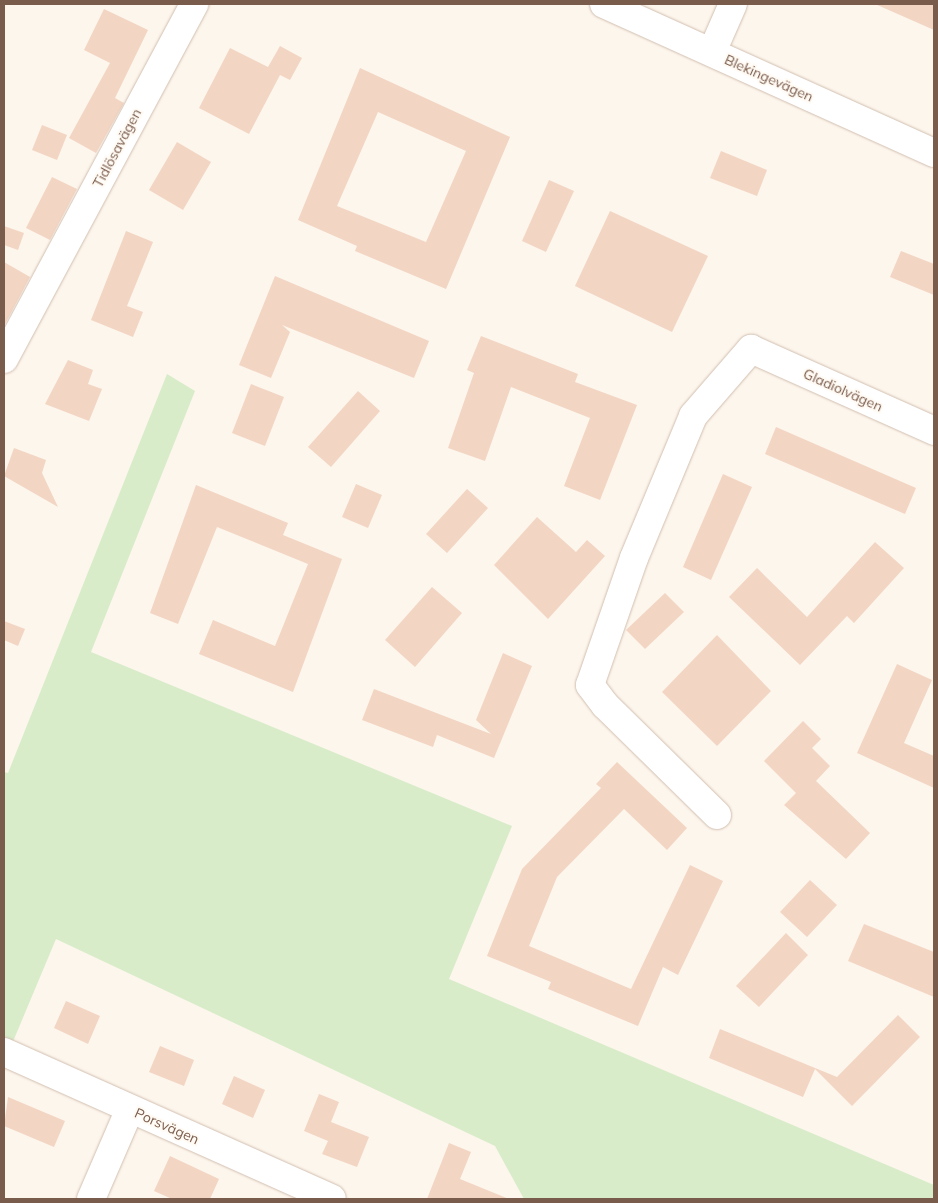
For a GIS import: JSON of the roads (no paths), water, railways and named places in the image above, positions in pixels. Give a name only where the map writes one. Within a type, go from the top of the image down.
[{"type":"street","name":"Tidlösavägen","points":[[8,351],[194,4]]},
{"type":"street","name":"Blekingevägen","points":[[604,4],[715,45],[934,134]]},
{"type":"street","name":"Blekingevägen","points":[[646,4],[715,45],[934,153]]},
{"type":"street","points":[[715,45],[733,4]]},
{"type":"street","name":"Gladiolvägen","points":[[716,815],[605,705],[590,685],[634,558],[693,416],[751,349],[934,432]]},
{"type":"street","name":"Porsvägen","points":[[4,1052],[332,1199]]},
{"type":"street","points":[[91,1199],[130,1110]]}]
